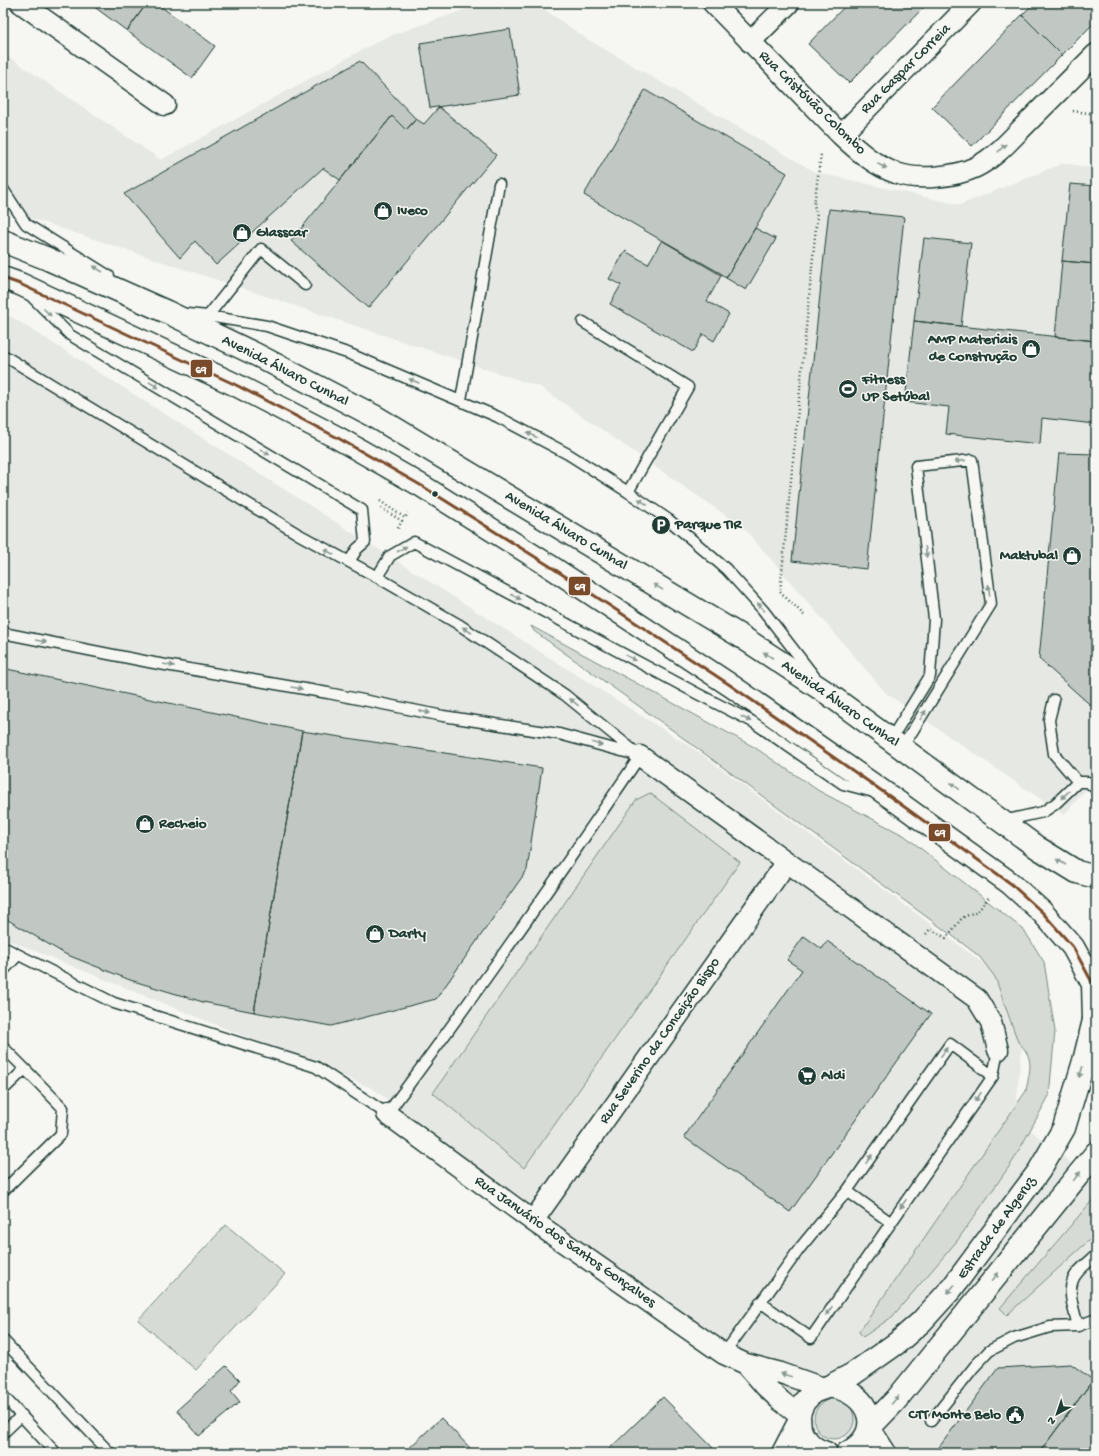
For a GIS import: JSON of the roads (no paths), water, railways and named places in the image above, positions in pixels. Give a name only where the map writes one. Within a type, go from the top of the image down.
[{"type":"main road","name":"Avenida Álvaro Cunhal","points":[[3,241],[48,259],[167,312],[374,416],[742,637],[827,693],[1038,848],[1078,872],[1096,877]]},
{"type":"main road","points":[[11,281],[236,385],[338,438],[422,486],[548,565],[730,684],[1010,883],[1042,912],[1073,947],[1094,978]]},
{"type":"main road","name":"Estrada de Algeruz","points":[[783,1453],[799,1418],[801,1408],[808,1397],[813,1392],[853,1374],[897,1344],[921,1322],[952,1288],[1039,1171],[1064,1128],[1084,1061],[1095,1022],[1094,978]]},
{"type":"main road","name":"Estrada de Algeruz","points":[[847,1453],[855,1449],[863,1441],[868,1429],[896,1400],[1096,1153]]},
{"type":"main road","points":[[826,1387],[840,1388],[848,1391],[860,1399],[869,1416],[868,1429]]},
{"type":"main road","points":[[799,1418],[803,1436],[818,1450],[826,1453]]},
{"type":"street","points":[[21,3],[165,104]]},
{"type":"street","name":"Rua Cristóvão Colombo","points":[[713,3],[856,149],[876,163],[896,173],[923,178],[953,175],[976,167],[996,154],[1096,54]]},
{"type":"street","points":[[750,42],[789,3]]},
{"type":"street","name":"Rua Gaspar Correia","points":[[841,135],[971,3]]},
{"type":"street","points":[[640,756],[978,999],[991,1022],[998,1050]]},
{"type":"street","name":"Rua Severino da Conceição Bispo","points":[[533,1221],[787,862]]},
{"type":"street","name":"Rua Januário dos Santos Gonçalves","points":[[387,1114],[533,1221],[724,1354],[746,1364],[826,1387]]},
{"type":"street","name":"Rua Januário dos Santos Gonçalves","points":[[746,1364],[765,1386],[799,1418]]},
{"type":"street","points":[[868,1429],[886,1453]]},
{"type":"lane","points":[[461,400],[500,184]]},
{"type":"lane","points":[[3,189],[26,224],[167,312],[208,316],[268,326],[350,354],[461,400],[498,417],[568,454],[669,520],[726,569],[764,610],[827,693]]},
{"type":"lane","points":[[208,316],[261,249],[305,286]]},
{"type":"lane","points":[[11,281],[70,335],[362,510],[365,542],[357,549],[349,562]]},
{"type":"lane","points":[[583,322],[688,387],[628,492]]},
{"type":"lane","points":[[3,355],[298,534],[377,577],[458,624],[559,690],[640,756]]},
{"type":"lane","points":[[972,460],[991,604],[897,743],[930,676],[934,619],[916,466],[972,460]]},
{"type":"lane","points":[[377,577],[390,556],[414,542],[753,722],[843,784],[892,798]]},
{"type":"lane","points":[[3,633],[154,663],[335,694],[443,716],[559,734],[640,756]]},
{"type":"lane","points":[[1054,700],[1049,720],[1054,754],[1078,782]]},
{"type":"lane","points":[[3,947],[114,1003],[316,1066],[387,1114],[464,1010],[578,848],[640,756]]},
{"type":"lane","points":[[1002,821],[1043,812],[1055,804],[1078,782],[1088,782],[1096,789]]},
{"type":"lane","points":[[3,971],[18,955]]},
{"type":"lane","points":[[724,1354],[800,1248],[847,1191],[950,1044],[993,1076]]},
{"type":"lane","points":[[3,1047],[63,1108],[61,1134],[3,1191]]},
{"type":"lane","points":[[760,1302],[811,1338],[890,1222],[993,1076],[998,1050]]},
{"type":"lane","points":[[3,1090],[25,1069]]},
{"type":"lane","points":[[847,1191],[890,1222]]},
{"type":"lane","points":[[1078,1326],[1070,1296],[1071,1284],[1076,1274],[1096,1256]]},
{"type":"lane","points":[[931,1421],[974,1367],[989,1351],[1014,1338],[1050,1327],[1078,1326],[1096,1319]]},
{"type":"lane","points":[[3,1340],[110,1453]]},
{"type":"lane","points":[[3,1396],[56,1453]]},
{"type":"lane","points":[[3,1433],[22,1416]]},
{"type":"place","name":"Iveco","points":[[383,211]]},
{"type":"place","name":"Glasscar","points":[[242,233]]},
{"type":"place","name":"AMP Materiais de Construção","points":[[1031,349]]},
{"type":"place","name":"Fitness UP Setúbal","points":[[848,389]]},
{"type":"place","name":"Parque TIR","points":[[661,525]]},
{"type":"place","name":"Maktubal","points":[[1072,556]]},
{"type":"place","name":"Recheio","points":[[145,824]]},
{"type":"place","name":"Darty","points":[[375,934]]},
{"type":"place","name":"Aldi","points":[[807,1076]]},
{"type":"place","name":"CTT Monte Belo","points":[[1015,1415]]}]
